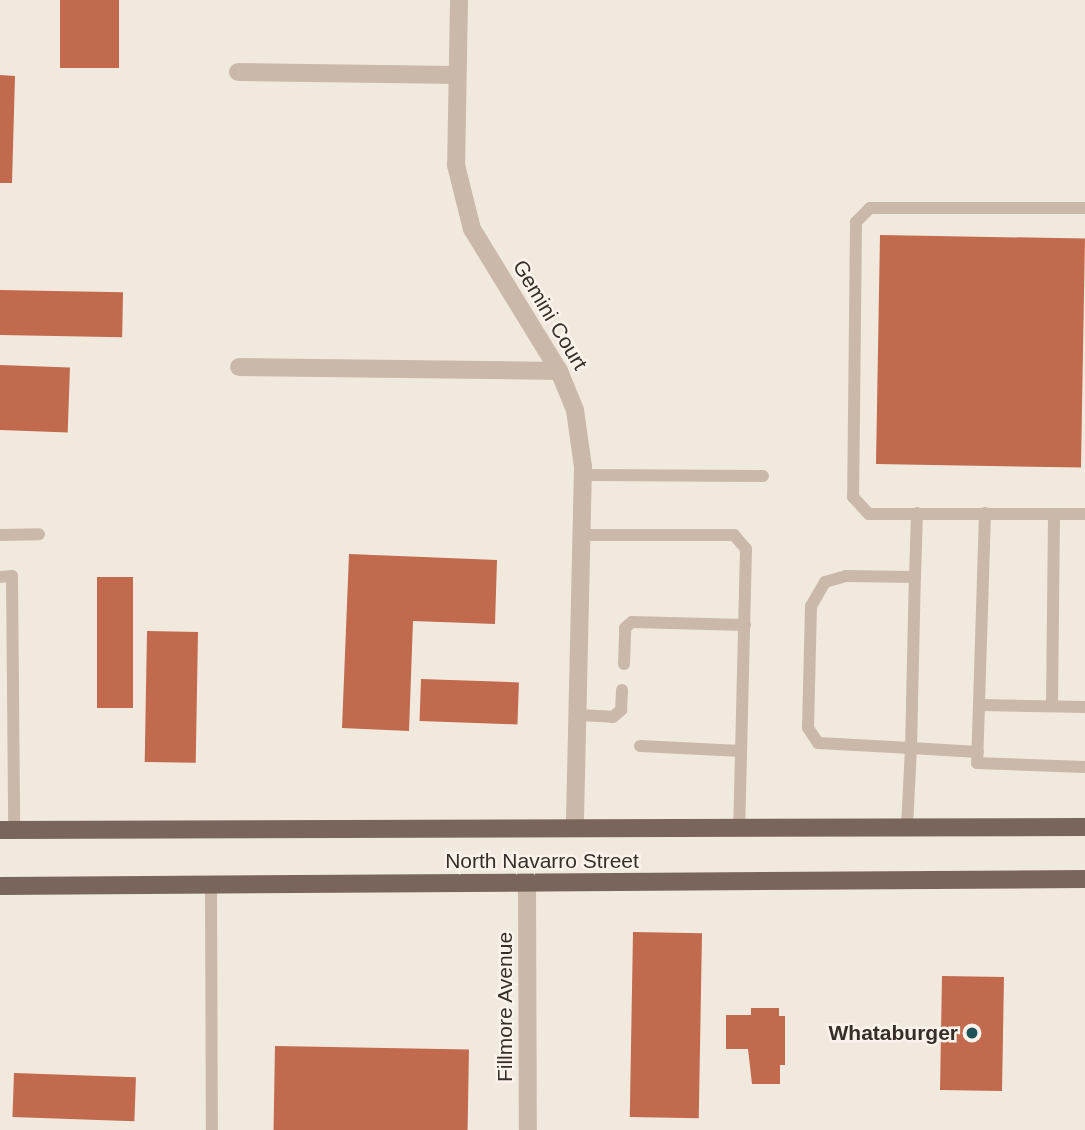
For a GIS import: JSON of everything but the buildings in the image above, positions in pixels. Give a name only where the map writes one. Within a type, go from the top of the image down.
[{"type":"main road","name":"North Navarro Street","points":[[7,830],[1085,827]]},
{"type":"main road","name":"North Navarro Street","points":[[0,886],[1085,879]]},
{"type":"street","name":"Gemini Court","points":[[458,0],[456,165],[472,229],[559,371],[575,410],[582,475],[575,828]]},
{"type":"street","points":[[237,72],[457,75]]},
{"type":"street","points":[[239,367],[559,371]]},
{"type":"street","name":"Fillmore Avenue","points":[[527,884],[528,1130]]},
{"type":"lane","points":[[1085,208],[870,208],[856,222],[853,497],[869,514],[1085,514]]},
{"type":"lane","points":[[582,475],[763,476]]},
{"type":"lane","points":[[907,827],[916,513]]},
{"type":"lane","points":[[985,513],[981,705],[977,763],[1085,767]]},
{"type":"lane","points":[[1052,706],[1054,514]]},
{"type":"lane","points":[[0,535],[39,534]]},
{"type":"lane","points":[[581,535],[734,535],[746,550],[739,827]]},
{"type":"lane","points":[[0,577],[12,576],[7,830]]},
{"type":"lane","points":[[915,577],[846,576],[825,582],[811,607],[808,728],[818,743],[978,752]]},
{"type":"lane","points":[[624,664],[625,628],[632,621],[745,625]]},
{"type":"lane","points":[[578,715],[613,717],[621,710],[622,690]]},
{"type":"lane","points":[[981,705],[1085,707]]},
{"type":"lane","points":[[640,746],[741,751]]},
{"type":"lane","points":[[211,884],[212,1130]]},
{"type":"place","name":"Whataburger","points":[[972,1033]]}]
